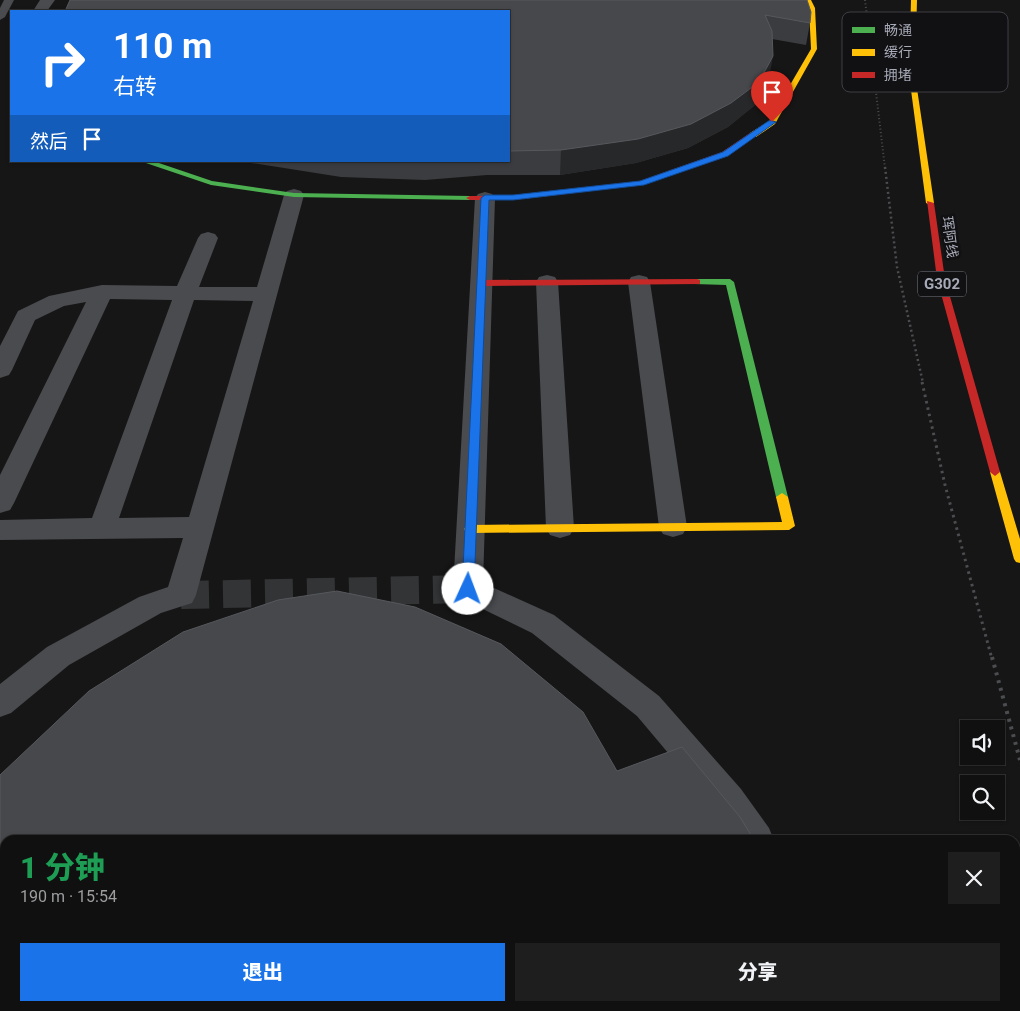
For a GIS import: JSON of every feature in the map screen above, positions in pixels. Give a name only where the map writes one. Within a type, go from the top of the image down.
[{"type":"main road","points":[[147,162],[211,182],[294,195],[395,198],[513,198],[641,183],[725,154],[772,122],[797,82],[814,49],[812,8],[808,0]]},
{"type":"main road","name":"珲阿线","points":[[914,92],[941,279],[1020,559]]},
{"type":"main road","points":[[470,529],[789,526],[730,282],[481,283]]},
{"type":"street","points":[[0,703],[58,656],[150,605],[181,595],[294,195]]},
{"type":"street","points":[[485,198],[468,589],[543,624],[648,706],[730,800],[753,835]]},
{"type":"street","points":[[102,528],[186,293],[208,238]]},
{"type":"street","points":[[547,282],[560,528]]},
{"type":"street","points":[[639,282],[673,527]]},
{"type":"street","points":[[0,370],[26,316],[56,301],[102,292],[266,294]]},
{"type":"street","points":[[0,503],[7,472],[102,292]]},
{"type":"street","points":[[0,530],[200,527]]},
{"type":"lane","points":[[0,17],[9,0]]},
{"type":"path","points":[[876,92],[897,268],[945,485],[1020,760]]},
{"type":"building","points":[[70,0],[807,0],[811,12],[810,23],[765,15],[772,31],[773,56],[759,82],[731,103],[691,124],[638,139],[561,150],[510,151],[510,10],[66,9]]},
{"type":"building","points":[[337,591],[415,607],[501,644],[583,712],[617,771],[682,747],[740,817],[751,835],[0,835],[0,775],[89,691],[183,632],[278,600]]},
{"type":"tunnel","points":[[181,595],[468,589]]},
{"type":"traffic: fast","points":[[147,162],[211,183],[294,195],[470,198]]},
{"type":"traffic: fast","points":[[697,282],[730,282],[782,497]]},
{"type":"traffic: slow","points":[[753,135],[772,122],[814,49],[812,8],[808,0]]},
{"type":"traffic: slow","points":[[914,0],[914,12]]},
{"type":"traffic: slow","points":[[914,92],[930,203]]},
{"type":"traffic: slow","points":[[995,472],[1020,559]]},
{"type":"traffic: slow","points":[[470,529],[789,526],[782,497]]},
{"type":"traffic: jam","points":[[470,198],[513,198],[641,183],[725,154],[753,135]]},
{"type":"traffic: jam","points":[[930,203],[941,279],[995,472]]},
{"type":"traffic: jam","points":[[481,283],[697,282]]},
{"type":"route","points":[[468,589],[485,198],[513,198],[641,183],[725,154],[772,122]]}]
